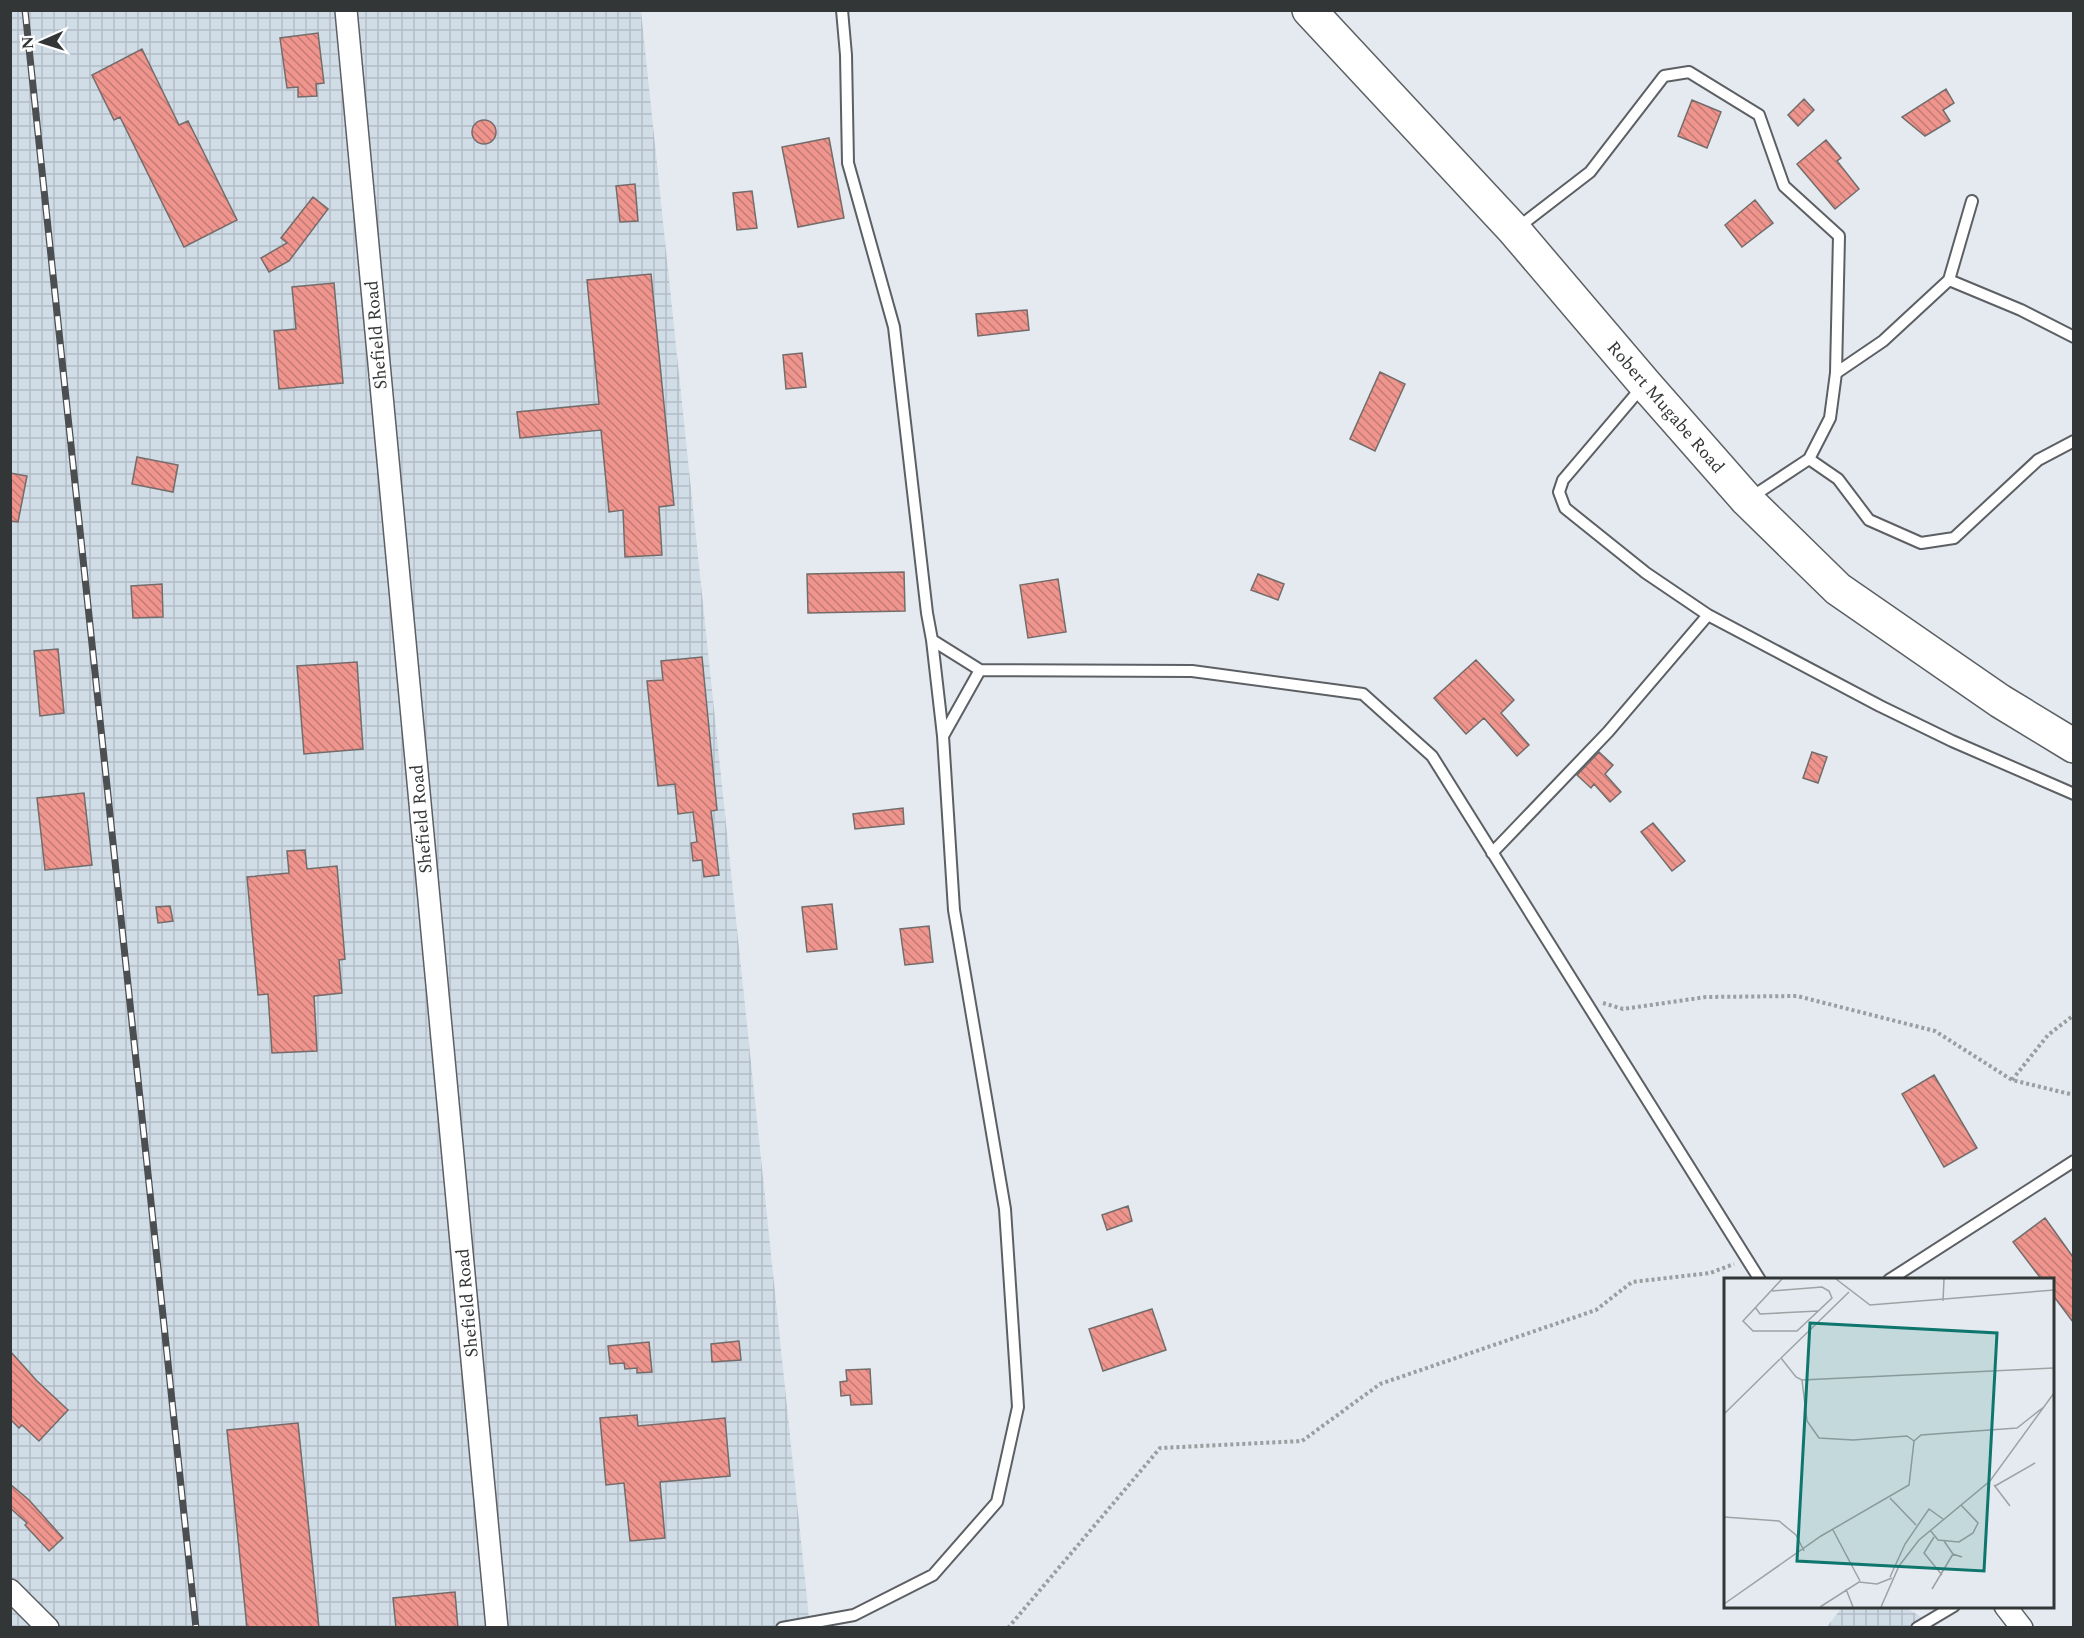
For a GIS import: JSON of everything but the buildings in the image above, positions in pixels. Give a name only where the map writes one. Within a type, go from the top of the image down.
[{"type":"main road","name":"Robert Mugabe Road","points":[[1309,10],[1514,230],[1747,500],[1838,589],[2000,701],[2073,746]]},
{"type":"street","name":"Shefield Road","points":[[346,10],[497,1628]]},
{"type":"street","points":[[10,1590],[48,1628]]},
{"type":"street","points":[[2007,1608],[2022,1628]]},
{"type":"lane","points":[[782,1628],[854,1615],[933,1575],[997,1502],[1018,1407],[1005,1209],[954,910],[943,736],[894,327],[848,163],[846,55],[842,10]]},
{"type":"lane","points":[[1514,230],[1590,172],[1664,76],[1689,72],[1759,115],[1784,186],[1839,236],[1836,373],[1830,418],[1809,459],[1747,500]]},
{"type":"lane","points":[[1836,373],[1883,340],[1949,280],[1971,201]]},
{"type":"lane","points":[[1949,280],[2021,310],[2073,337]]},
{"type":"lane","points":[[1645,384],[1563,480],[1558,492],[1565,508],[1646,573],[1708,615],[1880,706],[1952,741],[2073,794]]},
{"type":"lane","points":[[1809,459],[1838,479],[1869,520],[1921,543],[1954,538],[2038,460],[2073,441]]},
{"type":"lane","points":[[1492,853],[1608,732],[1708,615]]},
{"type":"lane","points":[[933,640],[980,670],[1192,671],[1363,694],[1432,756],[1759,1278]]},
{"type":"lane","points":[[943,736],[980,670]]},
{"type":"lane","points":[[1892,1278],[2073,1161]]},
{"type":"lane","points":[[1917,1628],[1951,1608]]},
{"type":"path","points":[[1582,997],[1623,1009],[1706,998],[1797,996],[1935,1030],[2012,1080],[2073,1095]]},
{"type":"path","points":[[2012,1080],[2048,1035],[2073,1014]]},
{"type":"path","points":[[1008,1628],[1160,1448],[1302,1441],[1380,1384],[1596,1310],[1632,1282],[1710,1274],[1746,1259]]},
{"type":"shaded area","points":[[11,11],[641,11],[810,1627],[11,1628]]},
{"type":"shaded area","points":[[1841,1608],[1907,1608],[1937,1627],[1826,1628]]},
{"type":"railway","points":[[25,10],[196,1628]]}]
